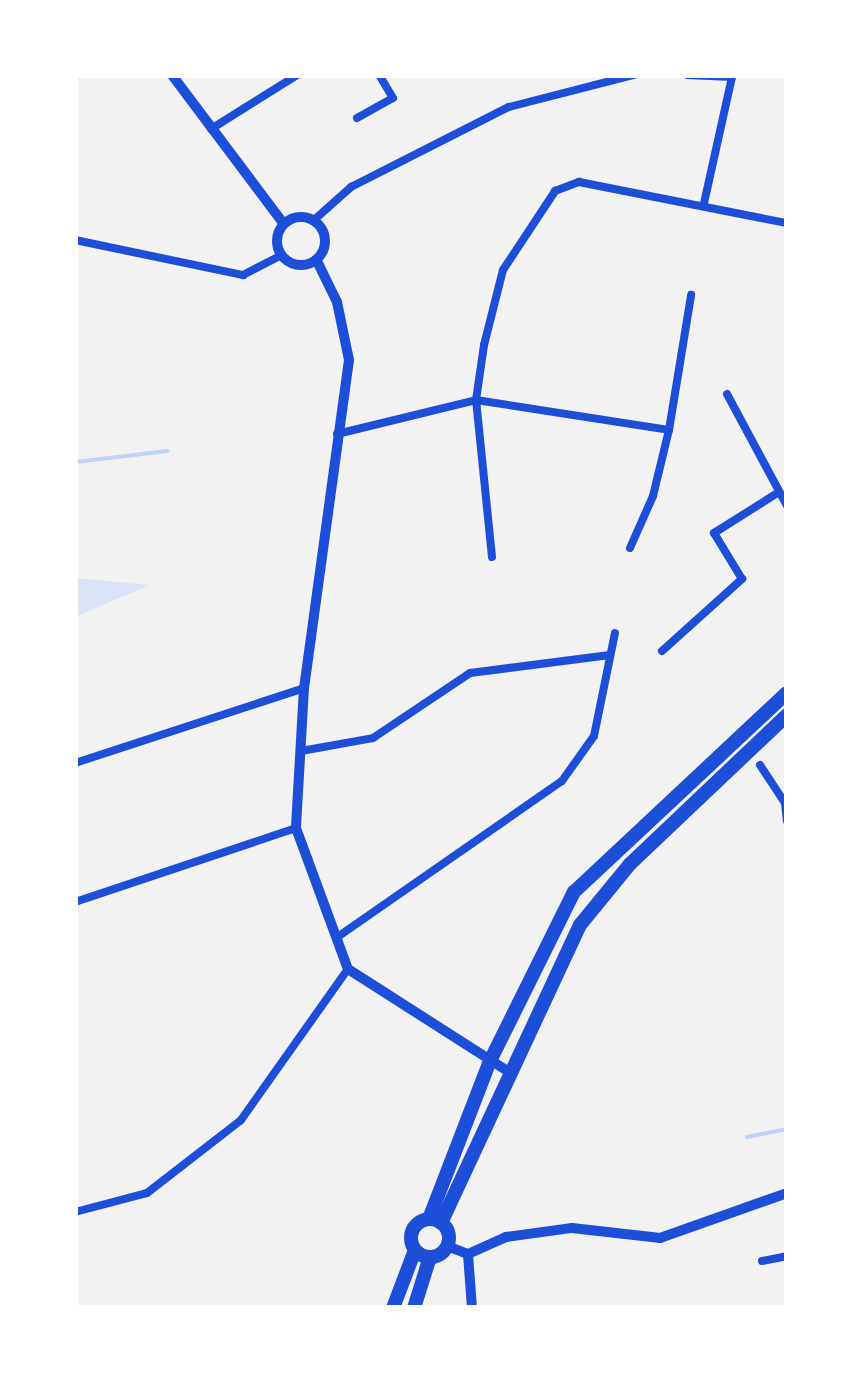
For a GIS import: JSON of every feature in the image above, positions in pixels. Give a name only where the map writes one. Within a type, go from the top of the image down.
[{"type":"highway","points":[[414,1308],[430,1257],[447,1246],[435,1221],[490,1061],[574,892],[787,692]]},
{"type":"highway","points":[[392,1308],[415,1250],[412,1230],[435,1221],[599,899],[787,715]]},
{"type":"highway","points":[[415,1250],[430,1257]]},
{"type":"street","points":[[172,75],[284,223]]},
{"type":"street","points":[[211,129],[297,75]]},
{"type":"street","points":[[357,118],[392,98],[379,75]]},
{"type":"street","points":[[284,223],[314,220],[351,187],[509,107],[634,75]]},
{"type":"street","points":[[688,75],[732,77],[704,203]]},
{"type":"street","points":[[492,557],[476,400],[503,270],[556,191],[579,182],[704,203],[787,223]]},
{"type":"street","points":[[314,220],[326,239],[317,261],[345,330],[349,360],[337,434],[325,568],[304,688],[296,828],[348,969],[509,1072]]},
{"type":"street","points":[[284,223],[276,240],[280,256],[297,265],[317,261]]},
{"type":"street","points":[[75,240],[217,273],[258,272],[280,256]]},
{"type":"street","points":[[630,548],[653,496],[669,430],[691,295]]},
{"type":"street","points":[[727,394],[787,506]]},
{"type":"street","points":[[337,434],[476,400],[669,430]]},
{"type":"street","points":[[662,651],[742,578],[714,533],[779,492]]},
{"type":"street","points":[[336,938],[562,781],[594,736],[615,634]]},
{"type":"street","points":[[300,751],[373,738],[470,673],[610,654]]},
{"type":"street","points":[[75,764],[304,688]]},
{"type":"street","points":[[760,765],[785,803],[787,821]]},
{"type":"street","points":[[75,902],[296,828]]},
{"type":"street","points":[[75,1212],[147,1193],[241,1120],[348,969]]},
{"type":"street","points":[[468,1254],[493,1240],[572,1228],[660,1238],[787,1193]]},
{"type":"street","points":[[447,1246],[468,1254]]},
{"type":"street","points":[[468,1254],[472,1308]]},
{"type":"street","points":[[762,1261],[787,1256]]},
{"type":"shaded area","points":[[75,578],[150,585],[75,617]]},
{"type":"waterway","points":[[75,462],[167,451]]},
{"type":"waterway","points":[[747,1137],[787,1129]]}]
